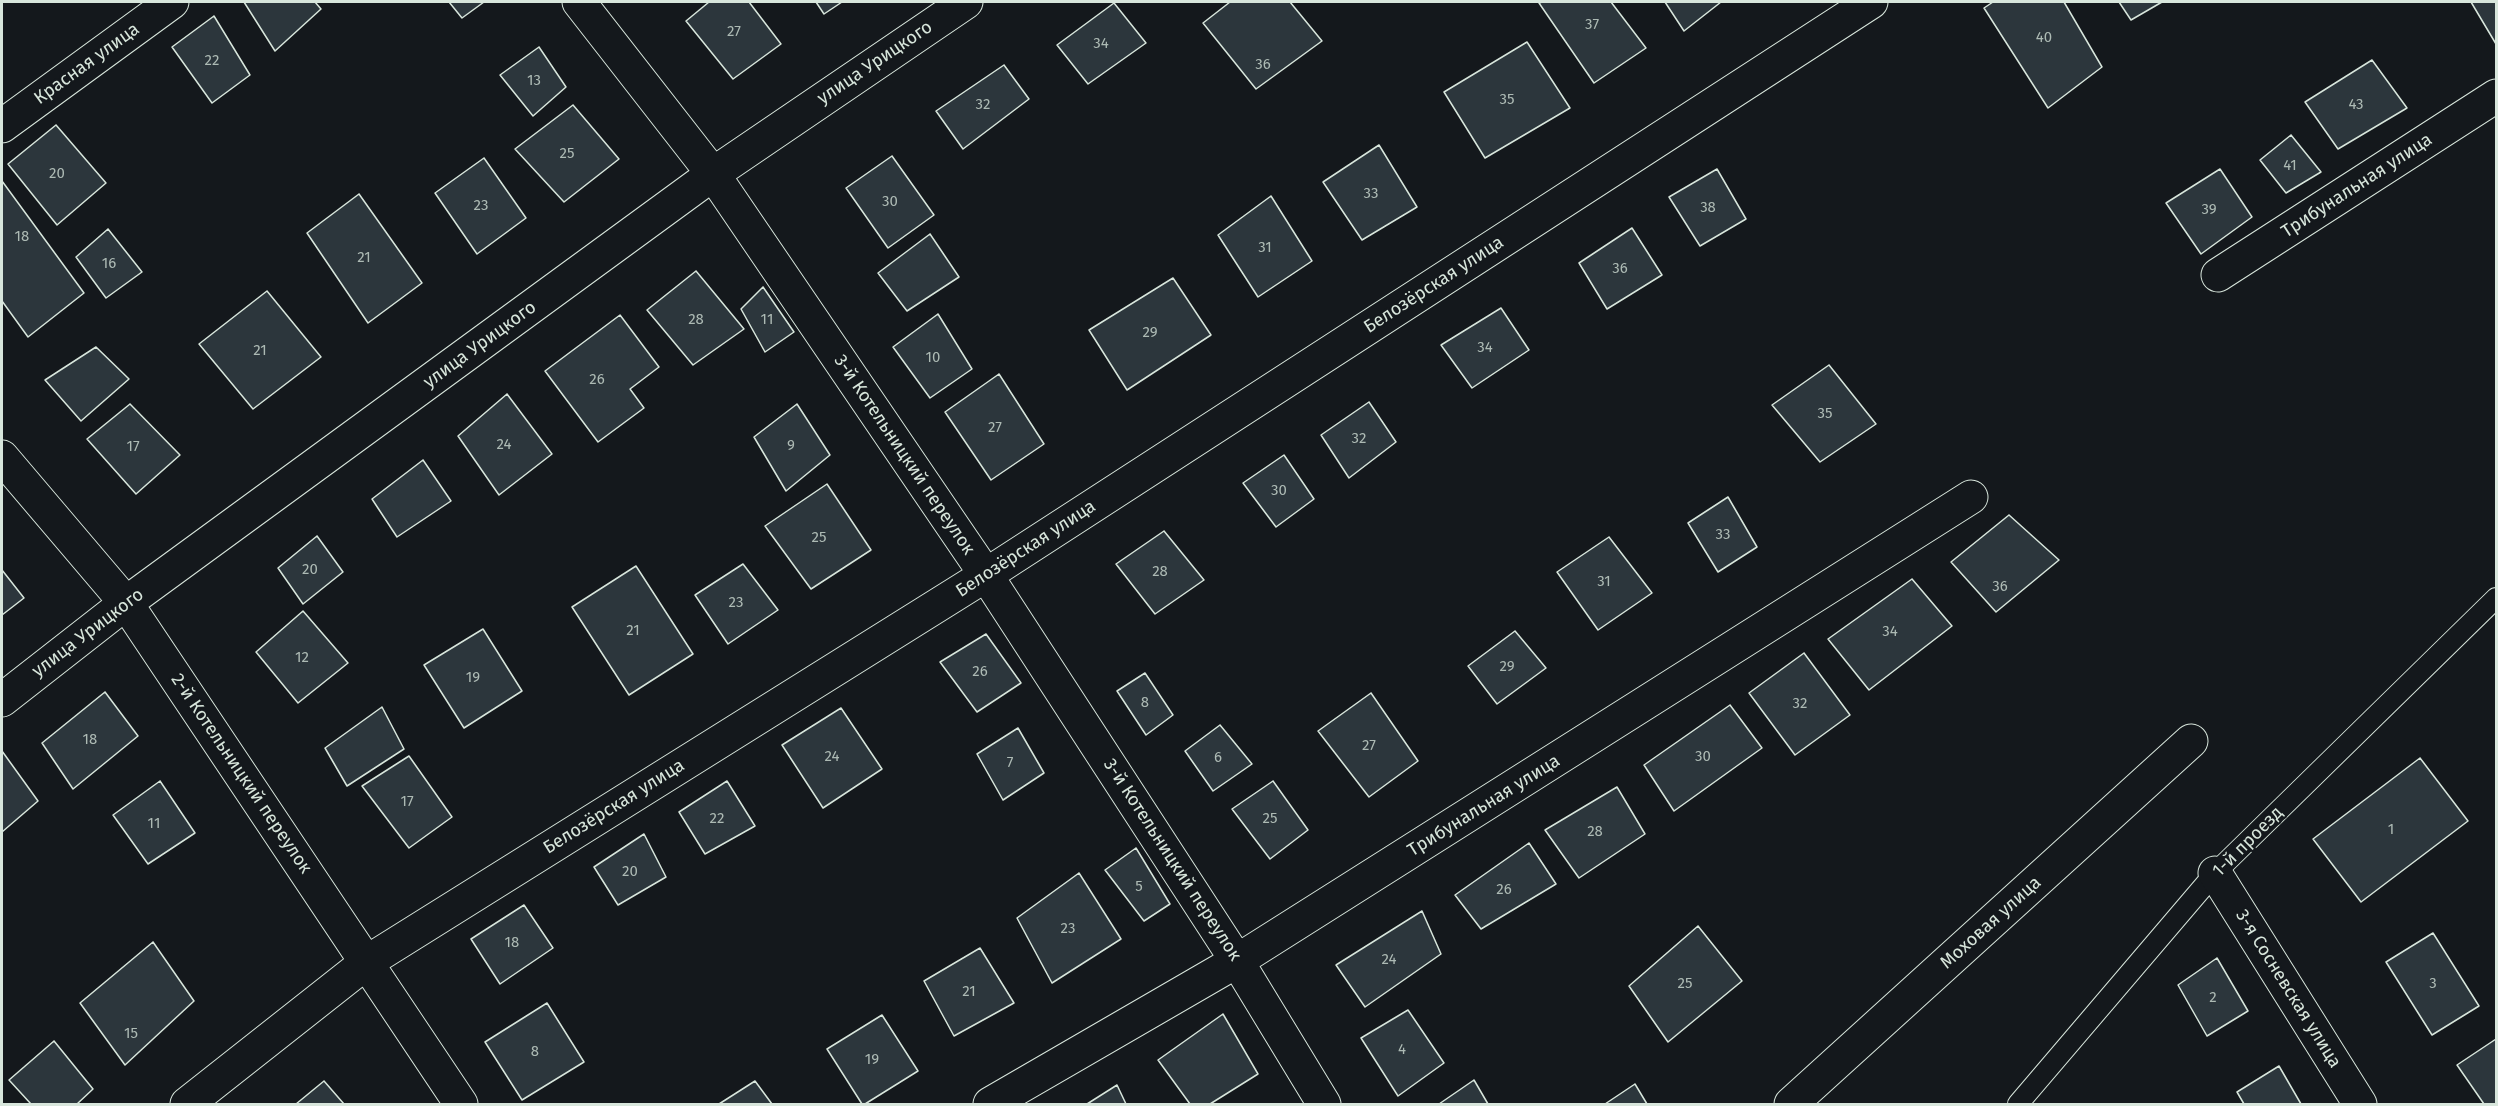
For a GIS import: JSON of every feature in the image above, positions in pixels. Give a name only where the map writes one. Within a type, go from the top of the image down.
[{"type":"street","name":"Красная улица","points":[[2,126],[172,2]]},
{"type":"street","name":"3-й Котельницкий переулок","points":[[579,2],[713,174],[986,575],[1238,961],[1324,1104]]},
{"type":"street","name":"улица Урицкого","points":[[2,700],[126,603],[713,174],[966,2]]},
{"type":"street","name":"Белозёрская улица","points":[[187,1104],[367,962],[986,575],[1872,2]]},
{"type":"street","name":"Трибунальная улица","points":[[2218,275],[2496,96]]},
{"type":"street","name":"2-й Котельницкий переулок","points":[[2,457],[126,603],[461,1104]]},
{"type":"street","name":"Трибунальная улица","points":[[990,1104],[1238,961],[1971,497]]},
{"type":"street","name":"Моховая улица","points":[[1791,1104],[2191,741]]},
{"type":"street","name":"3-я Сосневская улица","points":[[2215,873],[2360,1104]]},
{"type":"lane","name":"1-й проезд","points":[[2018,1104],[2215,873],[2496,598]]},
{"type":"building","points":[[244,2],[315,2],[321,9],[275,51]]},
{"type":"building","points":[[449,2],[484,2],[462,18]]},
{"type":"building","points":[[709,2],[749,2],[781,44],[733,79],[686,21]]},
{"type":"building","points":[[816,2],[842,2],[824,14]]},
{"type":"building","points":[[1230,2],[1290,2],[1322,41],[1256,89],[1203,23]]},
{"type":"building","points":[[1611,2],[1646,48],[1594,83],[1539,3]]},
{"type":"building","points":[[1665,2],[1721,2],[1684,31]]},
{"type":"building","points":[[1993,2],[2064,2],[2102,67],[2048,108],[1984,8]]},
{"type":"building","points":[[2119,2],[2162,2],[2131,20]]},
{"type":"building","points":[[2471,2],[2496,2],[2496,44]]},
{"type":"building","points":[[1114,3],[1146,43],[1088,84],[1057,45]]},
{"type":"building","points":[[214,16],[250,75],[212,103],[172,47]]},
{"type":"building","points":[[1527,42],[1570,108],[1485,158],[1444,92]]},
{"type":"building","points":[[539,47],[566,87],[533,116],[500,75]]},
{"type":"building","points":[[2372,60],[2407,108],[2338,149],[2305,102]]},
{"type":"building","points":[[1004,65],[1029,99],[963,149],[936,111]]},
{"type":"building","points":[[573,105],[619,159],[564,202],[515,149]]},
{"type":"building","points":[[56,125],[106,183],[57,225],[8,164]]},
{"type":"building","points":[[2291,135],[2321,172],[2286,193],[2260,160]]},
{"type":"building","points":[[1379,145],[1417,207],[1362,240],[1323,182]]},
{"type":"building","points":[[892,156],[934,215],[888,248],[846,188]]},
{"type":"building","points":[[484,158],[526,218],[477,254],[435,193]]},
{"type":"building","points":[[1717,169],[1746,219],[1700,246],[1669,197]]},
{"type":"building","points":[[2220,169],[2252,217],[2201,254],[2166,203]]},
{"type":"building","points":[[2,181],[84,293],[28,337],[2,301]]},
{"type":"building","points":[[359,194],[422,283],[368,323],[307,233]]},
{"type":"building","points":[[1271,196],[1312,261],[1258,297],[1218,235]]},
{"type":"building","points":[[1632,228],[1662,275],[1607,309],[1579,263]]},
{"type":"building","points":[[108,229],[142,272],[106,298],[76,257]]},
{"type":"building","points":[[930,234],[959,277],[907,311],[878,273]]},
{"type":"building","points":[[696,271],[744,329],[693,365],[647,310]]},
{"type":"building","points":[[1173,278],[1211,335],[1127,390],[1089,330]]},
{"type":"building","points":[[763,287],[794,332],[765,352],[741,309]]},
{"type":"building","points":[[267,291],[321,357],[253,409],[199,344]]},
{"type":"building","points":[[1501,308],[1529,350],[1472,388],[1441,345]]},
{"type":"building","points":[[938,314],[972,369],[930,398],[893,347]]},
{"type":"building","points":[[620,315],[659,367],[630,389],[644,408],[598,442],[545,371]]},
{"type":"building","points":[[96,347],[129,379],[81,421],[45,380]]},
{"type":"building","points":[[1829,365],[1876,424],[1820,462],[1772,405]]},
{"type":"building","points":[[999,374],[1044,444],[991,480],[945,412]]},
{"type":"building","points":[[507,394],[552,454],[499,495],[458,436]]},
{"type":"building","points":[[1369,402],[1396,442],[1349,478],[1321,435]]},
{"type":"building","points":[[130,404],[180,455],[136,494],[87,439]]},
{"type":"building","points":[[797,404],[830,455],[786,491],[754,437]]},
{"type":"building","points":[[1284,455],[1314,499],[1276,527],[1243,483]]},
{"type":"building","points":[[423,460],[451,501],[397,537],[372,499]]},
{"type":"building","points":[[827,484],[871,550],[811,589],[765,526]]},
{"type":"building","points":[[1728,497],[1757,547],[1718,572],[1688,523]]},
{"type":"building","points":[[2009,515],[2059,560],[1996,612],[1951,562]]},
{"type":"building","points":[[1164,531],[1204,580],[1155,614],[1116,564]]},
{"type":"building","points":[[317,536],[343,572],[303,604],[278,568]]},
{"type":"building","points":[[1609,537],[1652,593],[1598,630],[1557,572]]},
{"type":"building","points":[[743,564],[778,610],[728,644],[695,595]]},
{"type":"building","points":[[636,566],[693,654],[629,695],[572,607]]},
{"type":"building","points":[[2,570],[24,598],[2,615]]},
{"type":"building","points":[[1912,579],[1952,626],[1869,690],[1828,639]]},
{"type":"building","points":[[303,611],[348,663],[298,703],[256,652]]},
{"type":"building","points":[[483,629],[522,691],[464,728],[424,665]]},
{"type":"building","points":[[1515,631],[1546,668],[1497,704],[1468,666]]},
{"type":"building","points":[[986,634],[1021,683],[977,712],[940,662]]},
{"type":"building","points":[[1804,653],[1850,715],[1795,755],[1749,693]]},
{"type":"building","points":[[1145,673],[1173,715],[1146,735],[1117,691]]},
{"type":"building","points":[[105,692],[138,736],[73,789],[42,743]]},
{"type":"building","points":[[1371,693],[1418,761],[1369,797],[1318,731]]},
{"type":"building","points":[[1730,705],[1762,748],[1674,811],[1644,765]]},
{"type":"building","points":[[382,707],[404,749],[347,786],[325,748]]},
{"type":"building","points":[[841,708],[882,769],[823,808],[782,745]]},
{"type":"building","points":[[1220,725],[1252,764],[1213,791],[1185,751]]},
{"type":"building","points":[[1018,728],[1044,773],[1003,800],[977,754]]},
{"type":"building","points":[[2,751],[38,801],[2,832]]},
{"type":"building","points":[[409,756],[452,817],[409,848],[362,786]]},
{"type":"building","points":[[2420,758],[2468,821],[2361,902],[2313,839]]},
{"type":"building","points":[[160,781],[195,833],[148,864],[113,815]]},
{"type":"building","points":[[727,781],[755,826],[705,854],[679,812]]},
{"type":"building","points":[[1273,781],[1308,830],[1270,859],[1232,809]]},
{"type":"building","points":[[1617,787],[1645,834],[1579,878],[1545,830]]},
{"type":"building","points":[[644,834],[666,877],[618,905],[594,867]]},
{"type":"building","points":[[1529,843],[1556,884],[1481,929],[1455,895]]},
{"type":"building","points":[[1136,848],[1170,904],[1144,921],[1105,870]]},
{"type":"building","points":[[1079,873],[1121,939],[1052,983],[1017,918]]},
{"type":"building","points":[[524,905],[553,948],[500,984],[471,939]]},
{"type":"building","points":[[1422,911],[1441,954],[1365,1007],[1336,965]]},
{"type":"building","points":[[1698,926],[1742,981],[1668,1042],[1629,986]]},
{"type":"building","points":[[2433,933],[2479,1006],[2432,1035],[2386,962]]},
{"type":"building","points":[[153,942],[194,1001],[125,1065],[80,1003]]},
{"type":"building","points":[[980,948],[1014,1003],[954,1036],[924,981]]},
{"type":"building","points":[[2217,958],[2248,1011],[2207,1036],[2178,985]]},
{"type":"building","points":[[547,1003],[584,1062],[522,1100],[485,1042]]},
{"type":"building","points":[[1408,1010],[1444,1063],[1398,1096],[1361,1038]]},
{"type":"building","points":[[1223,1014],[1258,1074],[1210,1104],[1190,1104],[1158,1060]]},
{"type":"building","points":[[882,1015],[918,1071],[862,1104],[827,1049]]},
{"type":"building","points":[[2496,1039],[2496,1104],[2484,1104],[2457,1065]]},
{"type":"building","points":[[54,1041],[93,1089],[77,1104],[31,1104],[9,1080]]},
{"type":"building","points":[[2279,1066],[2301,1104],[2244,1104],[2237,1092]]},
{"type":"building","points":[[1474,1080],[1488,1104],[1439,1104]]},
{"type":"building","points":[[324,1081],[344,1104],[296,1104]]},
{"type":"building","points":[[755,1081],[772,1104],[719,1104]]},
{"type":"building","points":[[1635,1084],[1647,1104],[1605,1104]]},
{"type":"building","points":[[1117,1085],[1126,1104],[1087,1104]]}]
